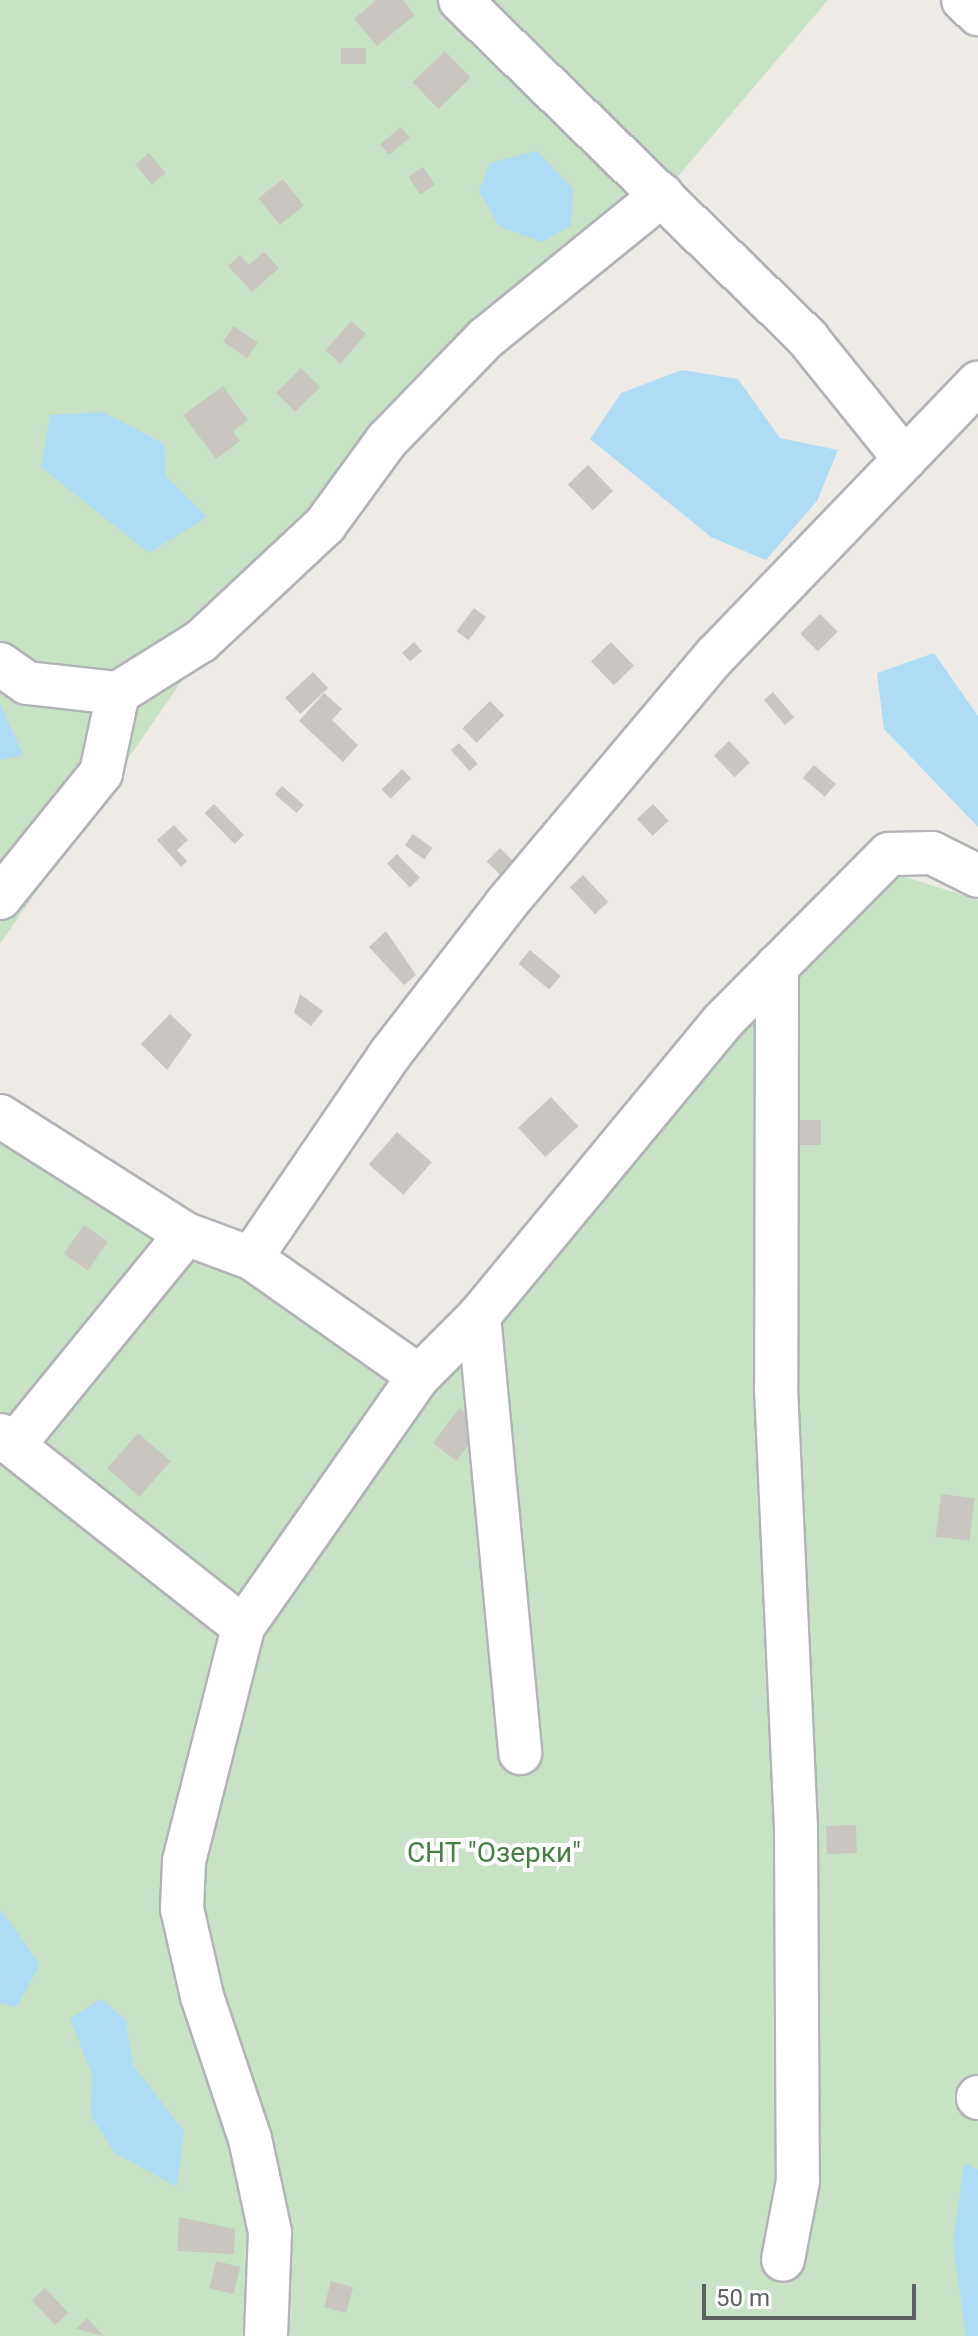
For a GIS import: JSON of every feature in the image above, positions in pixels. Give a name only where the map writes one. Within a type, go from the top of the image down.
[{"type":"street","points":[[460,0],[808,339],[905,459]]},
{"type":"street","points":[[963,0],[978,14]]},
{"type":"street","points":[[0,664],[27,683],[118,693],[201,641],[325,525],[387,440],[486,338],[662,195]]},
{"type":"street","points":[[251,1258],[391,1053],[506,904],[716,655],[978,383]]},
{"type":"street","points":[[0,898],[101,773],[118,693]]},
{"type":"street","points":[[266,2336],[270,2232],[182,1909],[184,1861],[243,1627],[419,1376],[479,1316],[722,1022],[889,854],[932,853],[978,876]]},
{"type":"street","points":[[777,966],[776,1388],[796,1828],[798,2181],[783,2260]]},
{"type":"street","points":[[0,1116],[186,1234],[251,1258],[419,1376]]},
{"type":"street","points":[[186,1234],[7,1440],[243,1627]]},
{"type":"street","points":[[479,1316],[520,1753]]},
{"type":"green space","points":[[0,0],[828,0],[662,195],[199,656],[0,944]]},
{"type":"green space","name":"СНТ \"Озерки\"","points":[[887,871],[978,900],[978,2336],[0,2336],[0,1129],[419,1376]]},
{"type":"water","points":[[537,151],[573,189],[571,226],[542,242],[499,226],[479,191],[490,163]]},
{"type":"water","points":[[682,370],[738,379],[780,438],[838,450],[817,501],[766,560],[711,537],[590,439],[621,393]]},
{"type":"water","points":[[104,412],[164,444],[166,476],[207,517],[149,553],[41,467],[50,415]]},
{"type":"water","points":[[934,653],[978,716],[978,827],[884,729],[877,673]]},
{"type":"water","points":[[0,703],[23,755],[0,760]]},
{"type":"water","points":[[0,1909],[40,1964],[17,2007],[0,2003]]},
{"type":"water","points":[[101,1999],[126,2020],[133,2065],[184,2131],[177,2187],[115,2153],[91,2116],[92,2074],[70,2019]]},
{"type":"water","points":[[964,2163],[978,2170],[978,2336],[966,2336],[953,2244]]},
{"type":"building","points":[[376,0],[403,0],[415,15],[377,46],[354,19]]},
{"type":"building","points":[[341,48],[366,48],[366,64],[341,64]]},
{"type":"building","points":[[445,51],[471,78],[438,109],[413,82]]},
{"type":"building","points":[[401,127],[410,138],[389,155],[380,144]]},
{"type":"building","points":[[149,153],[166,173],[152,184],[135,165]]},
{"type":"building","points":[[423,167],[435,184],[420,195],[408,177]]},
{"type":"building","points":[[283,179],[304,206],[280,225],[259,198]]},
{"type":"building","points":[[264,252],[279,268],[252,292],[228,266],[240,255],[249,265]]},
{"type":"building","points":[[351,321],[366,334],[341,364],[325,350]]},
{"type":"building","points":[[234,326],[258,343],[247,358],[223,342]]},
{"type":"building","points":[[301,368],[320,387],[295,412],[276,393]]},
{"type":"building","points":[[223,386],[248,420],[233,431],[240,441],[216,459],[183,415]]},
{"type":"building","points":[[588,465],[613,491],[593,510],[568,484]]},
{"type":"building","points":[[474,608],[486,617],[469,640],[457,631]]},
{"type":"building","points":[[820,614],[838,632],[818,651],[800,634]]},
{"type":"building","points":[[414,642],[422,651],[410,662],[402,653]]},
{"type":"building","points":[[611,642],[634,666],[614,685],[591,661]]},
{"type":"building","points":[[313,672],[328,688],[300,714],[285,698]]},
{"type":"building","points":[[773,692],[794,717],[785,725],[764,700]]},
{"type":"building","points":[[324,693],[342,709],[332,720],[358,745],[343,762],[299,721]]},
{"type":"building","points":[[490,701],[504,715],[477,743],[462,729]]},
{"type":"building","points":[[729,741],[750,763],[735,777],[714,756]]},
{"type":"building","points":[[459,743],[478,764],[470,771],[451,750]]},
{"type":"building","points":[[814,765],[836,784],[825,797],[803,778]]},
{"type":"building","points":[[402,769],[411,778],[391,799],[381,790]]},
{"type":"building","points":[[282,786],[304,805],[297,813],[275,794]]},
{"type":"building","points":[[214,804],[244,835],[235,844],[205,813]]},
{"type":"building","points":[[653,804],[669,821],[653,836],[637,819]]},
{"type":"building","points":[[174,825],[188,840],[177,850],[187,861],[181,867],[157,840]]},
{"type":"building","points":[[413,834],[432,848],[424,859],[405,845]]},
{"type":"building","points":[[500,848],[520,868],[506,881],[487,861]]},
{"type":"building","points":[[397,854],[420,878],[410,887],[387,864]]},
{"type":"building","points":[[583,875],[608,902],[595,914],[570,887]]},
{"type":"building","points":[[386,931],[416,975],[404,985],[369,947]]},
{"type":"building","points":[[530,950],[561,976],[549,990],[518,964]]},
{"type":"building","points":[[300,994],[323,1011],[311,1026],[294,1013]]},
{"type":"building","points":[[170,1014],[192,1035],[167,1070],[141,1044]]},
{"type":"building","points":[[551,1097],[578,1126],[545,1157],[518,1128]]},
{"type":"building","points":[[794,1120],[821,1120],[821,1145],[794,1145]]},
{"type":"building","points":[[397,1132],[432,1162],[404,1195],[369,1164]]},
{"type":"building","points":[[84,1225],[108,1242],[88,1270],[64,1254]]},
{"type":"building","points":[[459,1408],[482,1425],[457,1461],[433,1444]]},
{"type":"building","points":[[138,1433],[170,1461],[140,1497],[107,1468]]},
{"type":"building","points":[[941,1494],[975,1498],[970,1541],[936,1537]]},
{"type":"building","points":[[856,1825],[857,1853],[827,1854],[826,1826]]},
{"type":"building","points":[[179,2217],[235,2229],[234,2254],[177,2251]]},
{"type":"building","points":[[216,2261],[240,2267],[233,2294],[209,2288]]},
{"type":"building","points":[[331,2281],[353,2287],[346,2313],[324,2307]]},
{"type":"building","points":[[45,2288],[68,2313],[55,2325],[32,2300]]},
{"type":"building","points":[[87,2318],[104,2336],[76,2329]]}]
